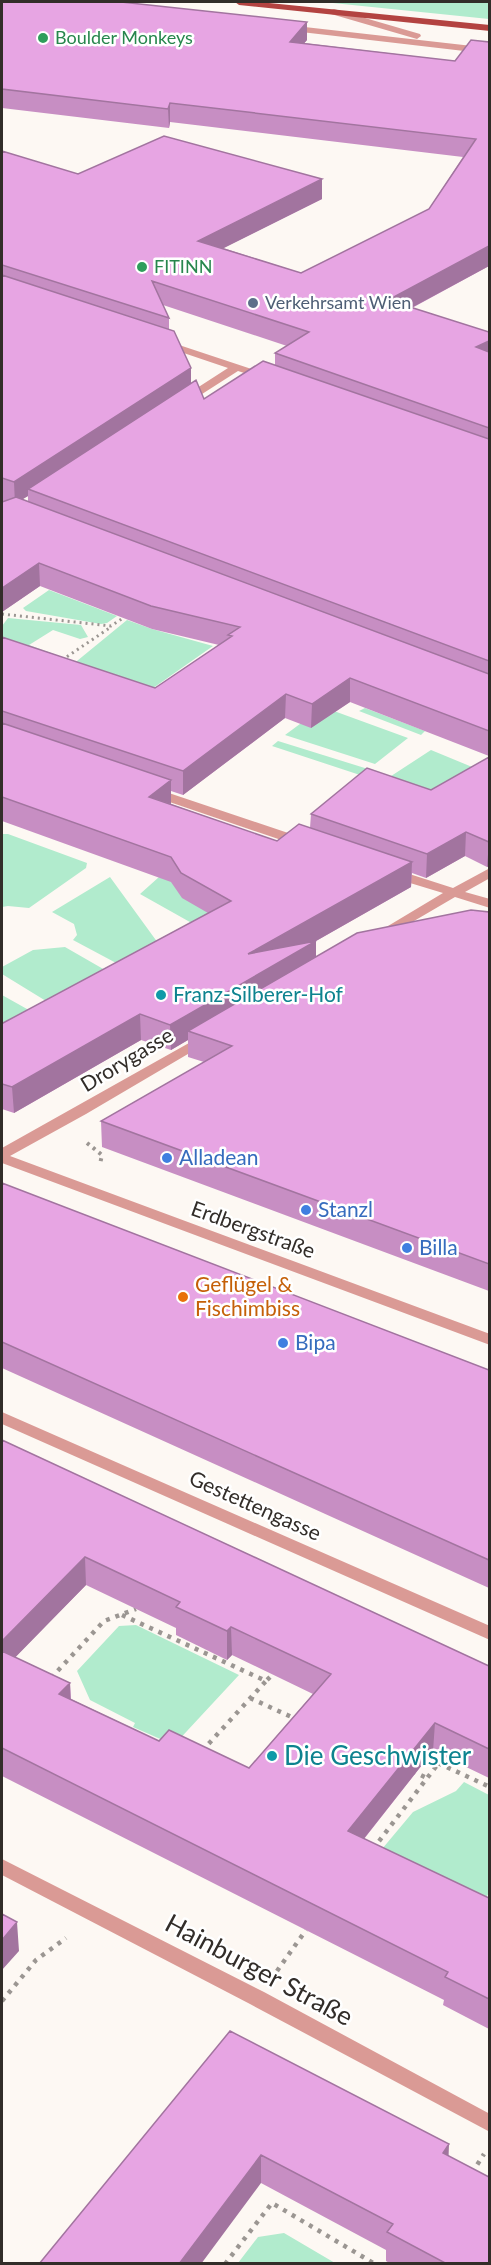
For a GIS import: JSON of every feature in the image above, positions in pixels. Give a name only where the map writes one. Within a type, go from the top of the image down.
[{"type":"main road","points":[[239,2],[489,28]]},
{"type":"street","points":[[328,10],[447,46]]},
{"type":"street","points":[[273,27],[489,51]]},
{"type":"street","points":[[158,341],[281,383]]},
{"type":"street","points":[[169,411],[237,367]]},
{"type":"street","points":[[146,789],[313,846]]},
{"type":"street","points":[[380,869],[489,904]]},
{"type":"street","points":[[372,940],[489,872]]},
{"type":"street","name":"Drorygasse","points":[[2,1156],[222,1028]]},
{"type":"street","name":"Erdbergstraße","points":[[2,1156],[489,1340]]},
{"type":"street","name":"Gestettengasse","points":[[2,1418],[489,1634]]},
{"type":"street","name":"Hainburger Straße","points":[[2,1866],[257,1998],[489,2124]]},
{"type":"path","points":[[2,614],[111,626]]},
{"type":"path","points":[[56,664],[123,618]]},
{"type":"path","points":[[84,1142],[93,1146],[102,1155],[99,1166]]},
{"type":"path","points":[[46,1684],[104,1621],[135,1609]]},
{"type":"path","points":[[122,1615],[266,1681]]},
{"type":"path","points":[[198,1756],[273,1674]]},
{"type":"path","points":[[250,1698],[302,1722]]},
{"type":"path","points":[[365,1858],[444,1756]]},
{"type":"path","points":[[438,1763],[489,1787]]},
{"type":"path","points":[[406,1768],[427,1778]]},
{"type":"path","points":[[257,1998],[306,1930]]},
{"type":"path","points":[[2,2001],[36,1960],[64,1939]]},
{"type":"path","points":[[467,2181],[482,2157]]},
{"type":"path","points":[[225,2264],[272,2203],[375,2264]]},
{"type":"green space","points":[[323,2],[489,2],[489,19]]},
{"type":"green space","points":[[49,590],[117,616],[101,624],[26,611],[23,608]]},
{"type":"green space","points":[[8,618],[81,625],[88,637],[80,639],[53,630],[29,645],[54,654],[38,664],[2,648],[2,626]]},
{"type":"green space","points":[[127,620],[213,646],[146,693],[66,670]]},
{"type":"green space","points":[[323,707],[408,738],[375,764],[285,735]]},
{"type":"green space","points":[[365,708],[425,731],[421,735],[359,711]]},
{"type":"green space","points":[[278,741],[368,769],[360,775],[272,746]]},
{"type":"green space","points":[[431,750],[477,769],[437,795],[385,780]]},
{"type":"green space","points":[[2,834],[8,834],[87,863],[86,868],[29,908],[2,907]]},
{"type":"green space","points":[[110,877],[158,943],[118,964],[73,940],[77,935],[74,924],[52,912]]},
{"type":"green space","points":[[159,877],[182,885],[207,901],[213,935],[140,894]]},
{"type":"green space","points":[[65,947],[105,970],[46,1001],[2,974],[2,967],[33,950]]},
{"type":"green space","points":[[2,995],[52,1023],[2,1047]]},
{"type":"green space","points":[[136,1625],[239,1675],[174,1745],[133,1727],[135,1723],[90,1700],[77,1671],[119,1626]]},
{"type":"green space","points":[[464,1782],[489,1795],[489,1893],[481,1904],[377,1855],[413,1812],[456,1791]]},
{"type":"green space","points":[[284,2233],[335,2263],[238,2263],[258,2237]]},
{"type":"building","points":[[2,2],[121,2],[307,22],[290,42],[455,61],[471,40],[489,42],[489,246],[388,300],[489,332],[489,341],[476,347],[489,352],[489,428],[275,353],[309,332],[152,281],[169,318],[2,265],[2,151],[78,174],[164,136],[322,179],[198,241],[301,273],[429,209],[476,139],[170,103],[168,109],[2,89]]},
{"type":"building","points":[[2,275],[174,331],[191,368],[14,482],[2,478]]},
{"type":"building","points":[[263,361],[489,439],[489,661],[28,489],[196,380],[204,399]]},
{"type":"building","points":[[16,497],[489,674],[489,731],[350,678],[312,704],[286,694],[183,771],[2,711],[2,637],[155,688],[232,636],[228,635],[240,627],[151,606],[39,563],[2,588],[2,502]]},
{"type":"building","points":[[2,723],[171,780],[149,797],[277,841],[299,824],[412,862],[248,954],[316,941],[170,1025],[140,1014],[12,1087],[2,1084],[2,1022],[231,901],[181,873],[171,857],[2,797]]},
{"type":"building","points":[[489,757],[489,842],[466,832],[427,854],[311,814],[367,768],[431,790]]},
{"type":"building","points":[[471,910],[489,912],[489,1264],[101,1121],[232,1046],[188,1031],[357,933]]},
{"type":"building","points":[[2,1183],[489,1370],[489,1560],[2,1342]]},
{"type":"building","points":[[2,1440],[489,1666],[489,1749],[435,1723],[348,1831],[489,1898],[489,1999],[445,1977],[448,1972],[2,1748],[2,1651],[70,1683],[59,1694],[159,1741],[169,1730],[249,1768],[331,1674],[231,1627],[227,1631],[176,1607],[180,1602],[85,1557],[2,1641]]},
{"type":"building","points":[[2,1914],[17,1922],[2,1940]]},
{"type":"building","points":[[230,2031],[449,2144],[443,2153],[489,2177],[489,2264],[447,2264],[387,2232],[393,2224],[261,2155],[179,2264],[39,2264]]},
{"type":"place","name":"Boulder Monkeys","points":[[43,38]]},
{"type":"place","name":"FITINN","points":[[142,267]]},
{"type":"place","name":"Verkehrsamt Wien","points":[[253,303]]},
{"type":"place","name":"Franz-Silberer-Hof","points":[[161,995]]},
{"type":"place","name":"Alladean","points":[[167,1158]]},
{"type":"place","name":"Stanzl","points":[[306,1210]]},
{"type":"place","name":"Billa","points":[[407,1248]]},
{"type":"place","name":"Geflügel & Fischimbiss","points":[[183,1297]]},
{"type":"place","name":"Bipa","points":[[283,1343]]},
{"type":"place","name":"Die Geschwister","points":[[272,1756]]}]
